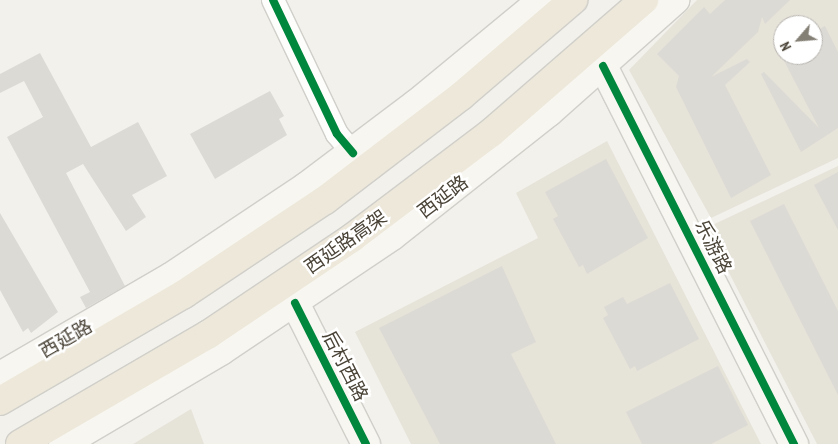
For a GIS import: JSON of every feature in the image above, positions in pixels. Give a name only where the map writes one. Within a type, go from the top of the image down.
[{"type":"highway","points":[[0,401],[170,302],[295,220],[433,118],[573,0]]},
{"type":"highway","name":"西延路高架","points":[[20,444],[209,334],[359,233],[491,132],[644,0]]},
{"type":"main road","name":"西延路","points":[[0,376],[186,267],[353,153],[542,0]]},
{"type":"main road","name":"西延路","points":[[63,444],[295,303],[440,200],[603,66],[674,0]]},
{"type":"main road","name":"乐游路","points":[[603,66],[794,444]]},
{"type":"main road","name":"后村西路","points":[[295,303],[366,444]]},
{"type":"street","points":[[273,0],[337,134],[353,153]]},
{"type":"shaded area","points":[[697,0],[838,0],[838,158],[711,218],[629,70]]},
{"type":"shaded area","points":[[607,141],[761,444],[411,444],[355,332],[538,238],[516,193]]},
{"type":"shaded area","points":[[838,166],[838,444],[817,444],[706,228]]},
{"type":"shaded area","points":[[191,409],[204,444],[133,444]]},
{"type":"building","points":[[725,0],[790,0],[765,24],[762,17],[758,32],[711,77],[747,59],[750,62],[725,85],[771,175],[731,198],[676,87],[679,76],[657,54],[704,7],[710,14]]},
{"type":"building","points":[[825,26],[838,52],[838,128],[801,152],[761,74],[764,72],[819,128],[786,65],[823,65],[823,27]]},
{"type":"building","points":[[40,53],[91,147],[138,122],[167,176],[132,195],[146,217],[126,231],[83,164],[66,173],[125,286],[86,308],[80,297],[90,292],[7,137],[43,117],[24,81],[0,93],[0,74]]},
{"type":"building","points":[[270,91],[284,116],[279,119],[287,135],[215,179],[190,134]]},
{"type":"building","points":[[606,159],[648,238],[587,274],[583,265],[579,267],[553,219],[558,216],[545,192]]},
{"type":"building","points":[[838,172],[838,230],[814,185]]},
{"type":"building","points":[[784,204],[838,311],[838,395],[750,221]]},
{"type":"building","points":[[0,213],[58,312],[31,333],[28,328],[23,332],[0,290]]},
{"type":"building","points":[[502,266],[536,342],[511,354],[556,444],[440,444],[379,328]]},
{"type":"building","points":[[670,283],[699,339],[637,371],[635,366],[630,369],[603,318],[608,315],[604,307],[623,297],[627,304]]},
{"type":"building","points":[[718,366],[748,425],[711,444],[642,444],[626,412]]},
{"type":"cycle path","points":[[273,0],[337,134],[353,153]]},
{"type":"cycle path","points":[[603,66],[794,444]]},
{"type":"cycle path","points":[[295,303],[366,444]]}]
